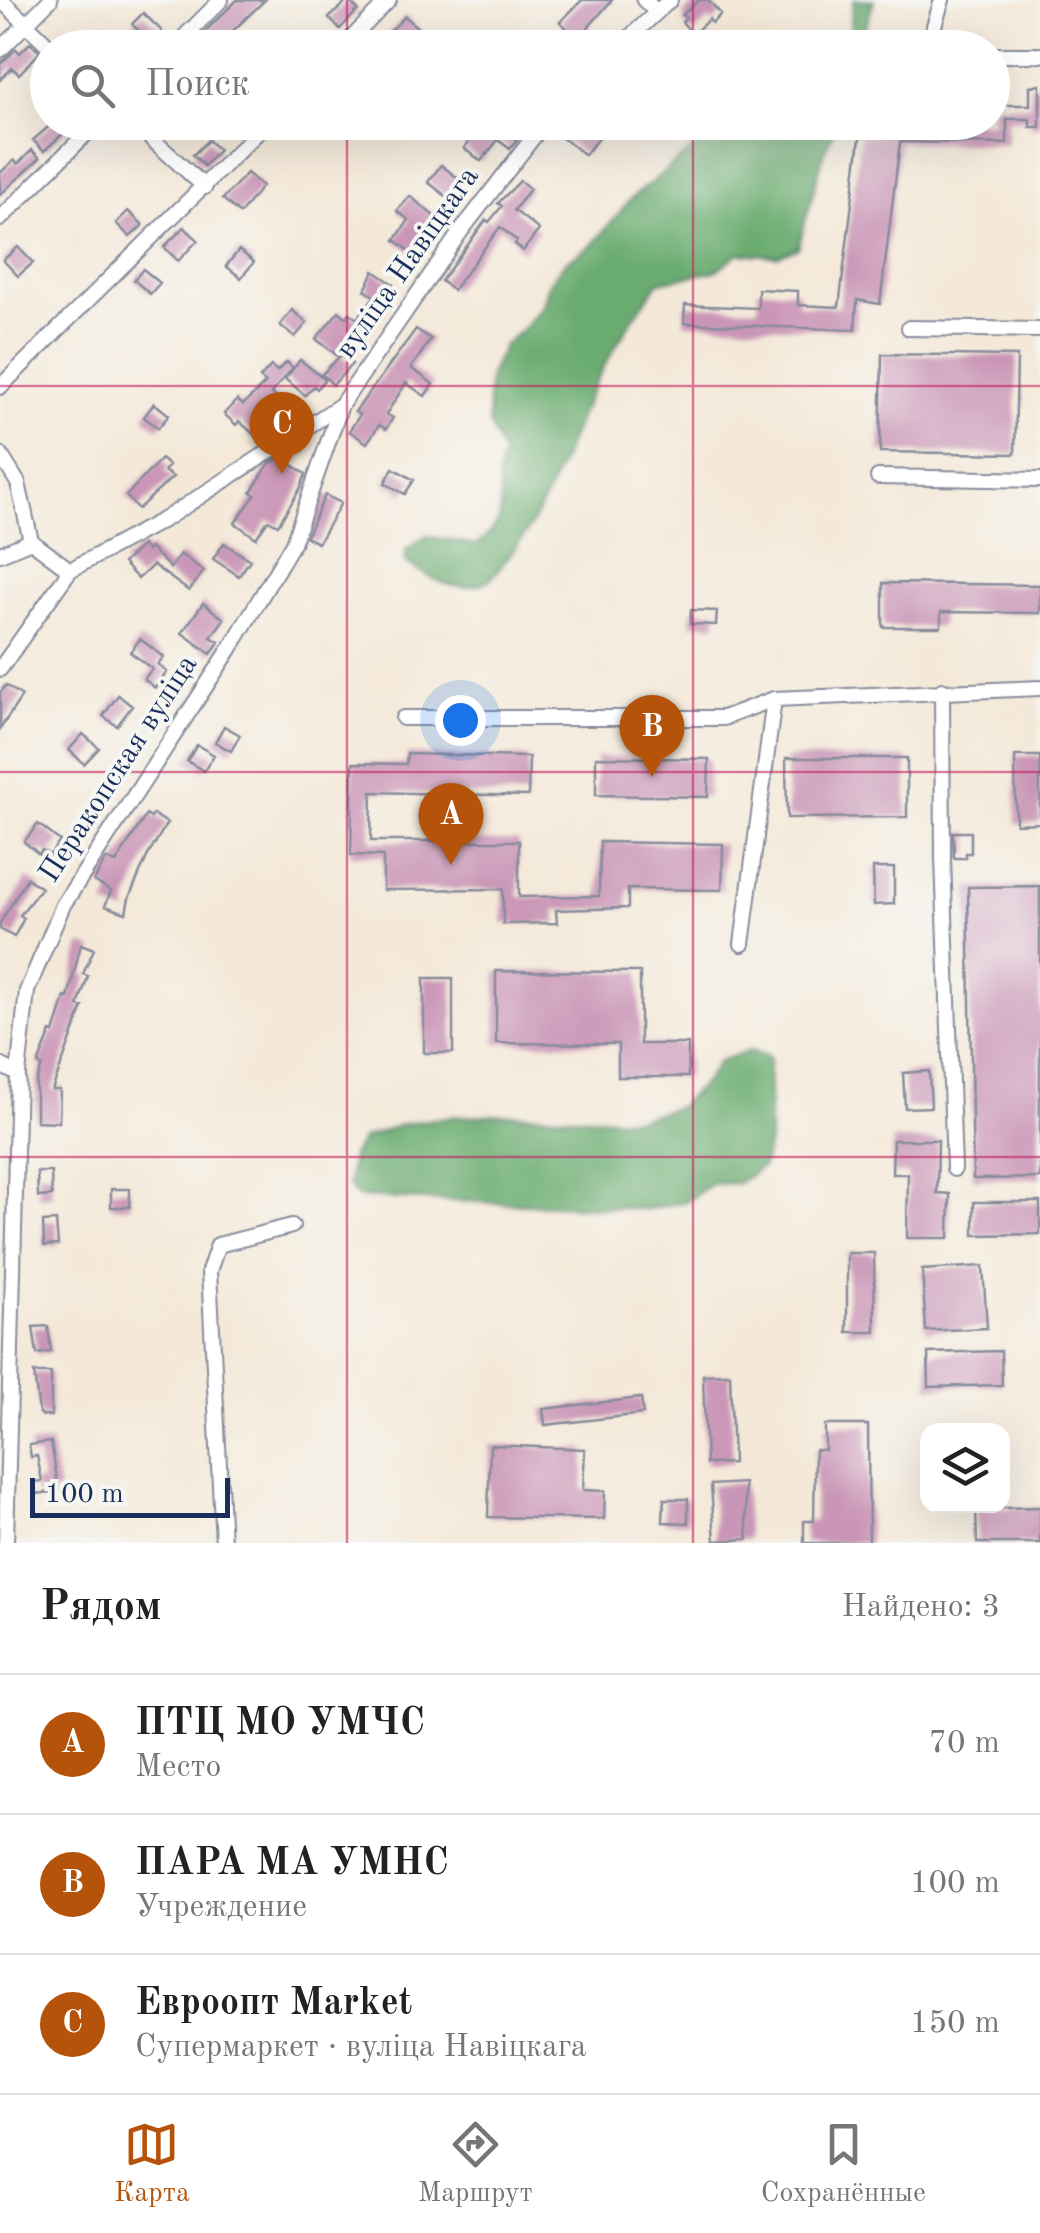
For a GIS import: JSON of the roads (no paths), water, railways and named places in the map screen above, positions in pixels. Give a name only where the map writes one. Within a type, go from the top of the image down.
[{"type":"street","points":[[1,0],[32,30]]},
{"type":"street","points":[[0,50],[50,0]]},
{"type":"street","points":[[191,30],[221,0]]},
{"type":"street","points":[[360,30],[389,0]]},
{"type":"street","points":[[644,0],[656,12]]},
{"type":"street","points":[[637,30],[670,0]]},
{"type":"street","points":[[934,30],[942,0]]},
{"type":"street","points":[[1010,55],[1040,55]]},
{"type":"street","points":[[0,219],[80,140]]},
{"type":"street","points":[[153,140],[205,187]]},
{"type":"street","points":[[0,387],[251,140]]},
{"type":"street","name":"вуліца Навіцкага","points":[[70,570],[166,519],[341,405],[461,231],[531,140]]},
{"type":"street","points":[[909,328],[1040,330]]},
{"type":"street","name":"Перакопская вуліца","points":[[6,1543],[18,1074],[27,992],[63,904],[230,649],[294,543],[341,405]]},
{"type":"street","points":[[0,454],[18,482],[31,541],[70,570],[0,669]]},
{"type":"street","points":[[878,478],[1040,480]]},
{"type":"street","points":[[0,554],[31,541]]},
{"type":"street","points":[[403,718],[723,718],[774,699],[1040,688]]},
{"type":"street","points":[[942,690],[942,858],[954,1169]]},
{"type":"street","points":[[742,944],[774,699]]},
{"type":"street","points":[[0,1065],[18,1074]]},
{"type":"street","points":[[224,1543],[209,1271],[218,1245],[292,1226]]},
{"type":"place","name":"Евроопт Market","points":[[282,474]]},
{"type":"place","name":"ПАРА МА УМНС","points":[[652,777]]},
{"type":"place","name":"ПТЦ МО УМЧС","points":[[451,865]]}]
